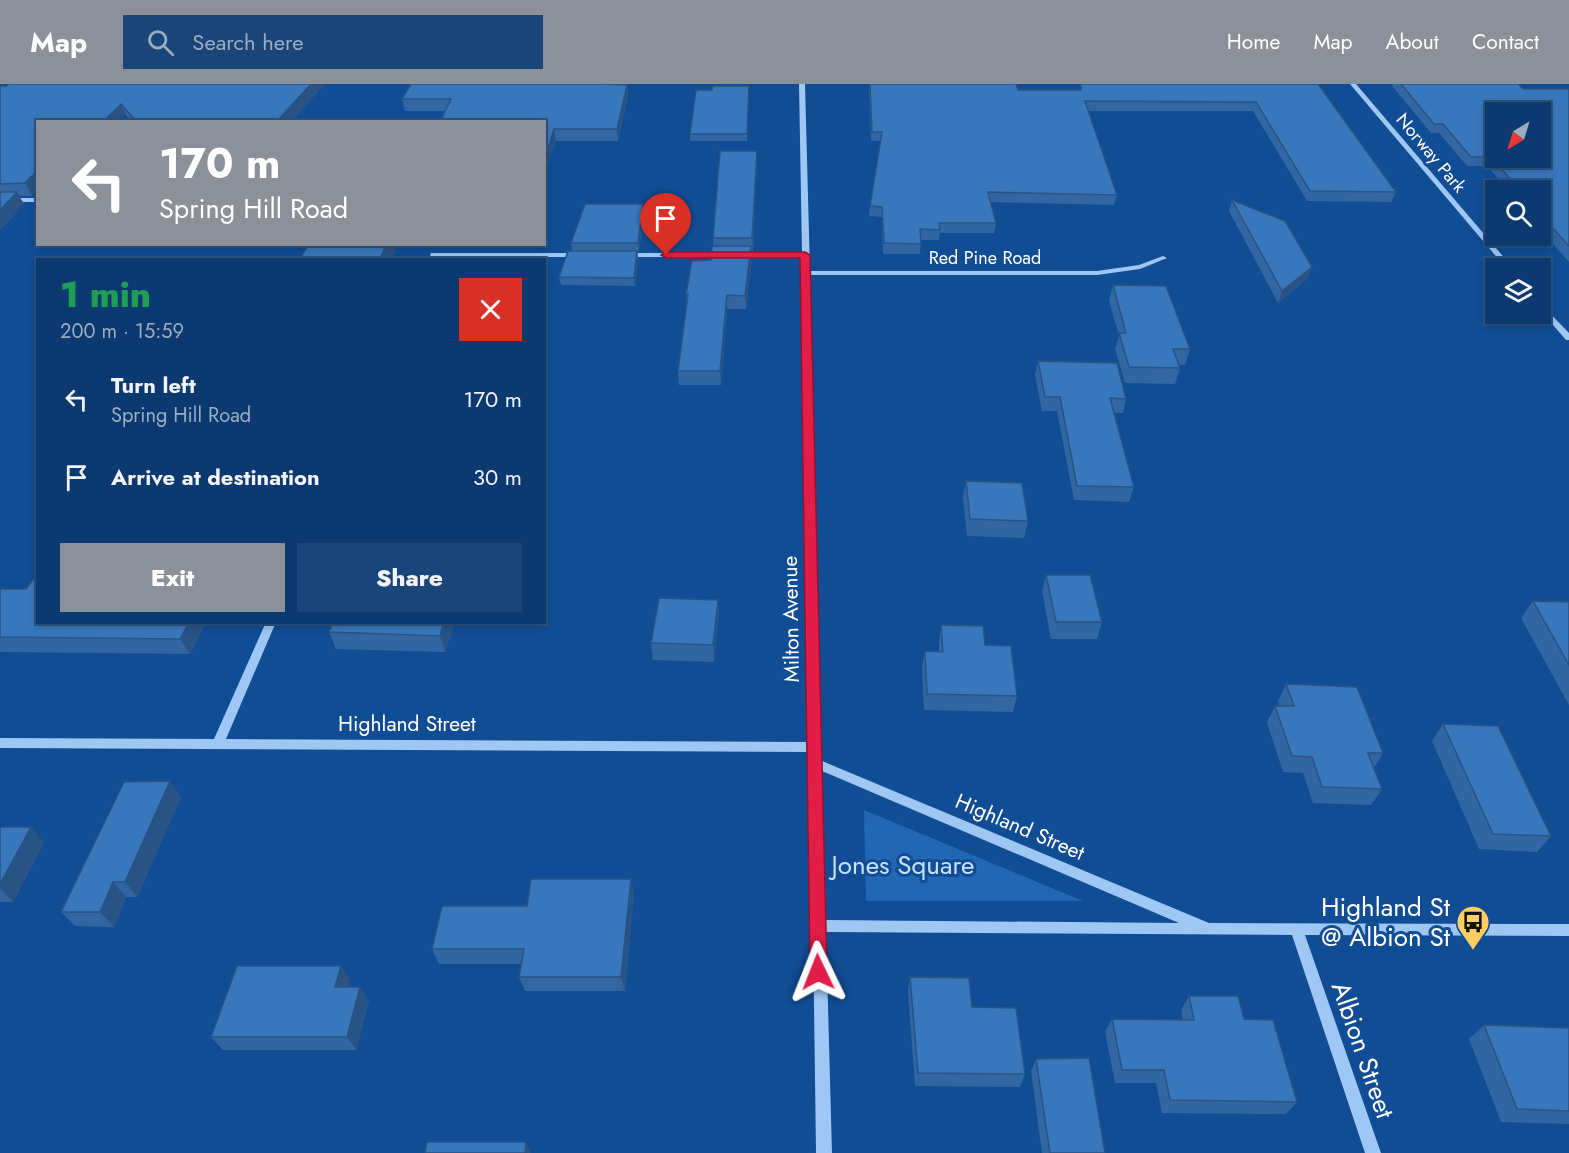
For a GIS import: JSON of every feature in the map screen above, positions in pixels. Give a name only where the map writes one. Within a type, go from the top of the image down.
[{"type":"street","name":"Milton Avenue","points":[[802,84],[817,926],[824,1153]]},
{"type":"street","name":"Norway Park","points":[[1353,84],[1501,258]]},
{"type":"street","points":[[0,200],[36,200]]},
{"type":"street","points":[[433,258],[434,255],[590,255]]},
{"type":"street","points":[[614,255],[805,255]]},
{"type":"street","name":"Red Pine Road","points":[[805,273],[1097,273],[1134,268],[1163,258]]},
{"type":"street","points":[[1551,318],[1569,338]]},
{"type":"street","points":[[218,744],[270,624]]},
{"type":"street","name":"Highland Street","points":[[0,743],[814,747]]},
{"type":"street","name":"Highland Street","points":[[814,764],[1209,929]]},
{"type":"street","name":"Highland Street","points":[[817,926],[1569,930]]},
{"type":"street","name":"Albion Street","points":[[1296,929],[1373,1153]]},
{"type":"green space","name":"Jones Square","points":[[864,810],[1083,901],[866,901]]},
{"type":"building","points":[[9,84],[311,84],[278,120],[135,120],[121,104],[105,120],[36,120],[36,172],[25,183],[0,184],[0,86]]},
{"type":"building","points":[[411,84],[627,85],[617,129],[554,129],[546,155],[546,120],[441,120],[451,99],[402,99]]},
{"type":"building","points":[[870,84],[1016,84],[1018,90],[1081,90],[1081,84],[1318,84],[1396,192],[1310,191],[1256,102],[1085,101],[1117,195],[988,192],[996,223],[939,223],[940,230],[920,229],[921,244],[884,243],[882,207],[870,206],[882,132],[872,132]]},
{"type":"building","points":[[1401,84],[1518,84],[1523,89],[1569,89],[1569,246],[1551,226],[1551,180],[1511,180],[1501,168],[1551,168],[1551,102],[1485,102],[1485,157],[1471,157],[1443,124],[1434,124]]},
{"type":"building","points":[[712,86],[749,86],[747,134],[690,134],[696,90],[712,90]]},
{"type":"building","points":[[720,151],[757,151],[752,238],[713,238]]},
{"type":"building","points":[[0,192],[17,192],[0,210]]},
{"type":"building","points":[[1232,200],[1285,221],[1312,267],[1282,291]]},
{"type":"building","points":[[585,204],[643,204],[638,243],[571,243]]},
{"type":"building","points":[[308,246],[386,246],[380,258],[300,258]]},
{"type":"building","points":[[712,246],[751,246],[745,296],[727,295],[720,371],[678,371],[692,261],[711,260]]},
{"type":"building","points":[[568,251],[637,251],[634,278],[559,277]]},
{"type":"building","points":[[1113,285],[1166,286],[1190,349],[1173,349],[1180,368],[1129,367],[1119,333],[1126,333]]},
{"type":"building","points":[[1038,361],[1117,363],[1126,399],[1110,398],[1134,487],[1077,486],[1060,397],[1045,397]]},
{"type":"building","points":[[966,481],[1022,483],[1028,521],[970,519]]},
{"type":"building","points":[[1046,575],[1090,575],[1102,622],[1056,622]]},
{"type":"building","points":[[36,576],[36,624],[188,624],[180,639],[0,637],[0,589],[26,589]]},
{"type":"building","points":[[659,598],[718,600],[713,645],[651,643]]},
{"type":"building","points":[[1533,601],[1569,602],[1569,665]]},
{"type":"building","points":[[332,624],[443,624],[440,636],[329,632]]},
{"type":"building","points":[[941,625],[983,626],[985,645],[1011,646],[1017,696],[927,694],[925,651],[943,652]]},
{"type":"building","points":[[1286,684],[1357,687],[1383,753],[1368,753],[1382,789],[1322,787],[1312,757],[1292,756],[1275,706],[1294,706]]},
{"type":"building","points":[[1443,724],[1498,726],[1551,836],[1493,834]]},
{"type":"building","points":[[170,781],[125,882],[113,882],[100,912],[61,912],[124,782]]},
{"type":"building","points":[[0,827],[31,827],[0,884]]},
{"type":"building","points":[[531,879],[631,879],[621,977],[519,977],[524,949],[432,949],[442,906],[527,906]]},
{"type":"building","points":[[237,966],[341,966],[335,987],[360,987],[347,1037],[211,1037]]},
{"type":"building","points":[[910,977],[969,978],[972,1007],[1016,1008],[1025,1074],[918,1073]]},
{"type":"building","points":[[1189,996],[1238,996],[1244,1019],[1273,1020],[1297,1102],[1170,1100],[1164,1070],[1122,1070],[1112,1019],[1194,1020]]},
{"type":"building","points":[[1484,1025],[1569,1028],[1569,1111],[1517,1109]]},
{"type":"building","points":[[1089,1058],[1105,1153],[1050,1153],[1036,1059]]},
{"type":"building","points":[[427,1142],[526,1142],[525,1153],[425,1153]]},
{"type":"place","name":"Highland St @ Albion St","points":[[1473,951]]},
{"type":"route","points":[[666,255],[805,255],[818,972]]}]
